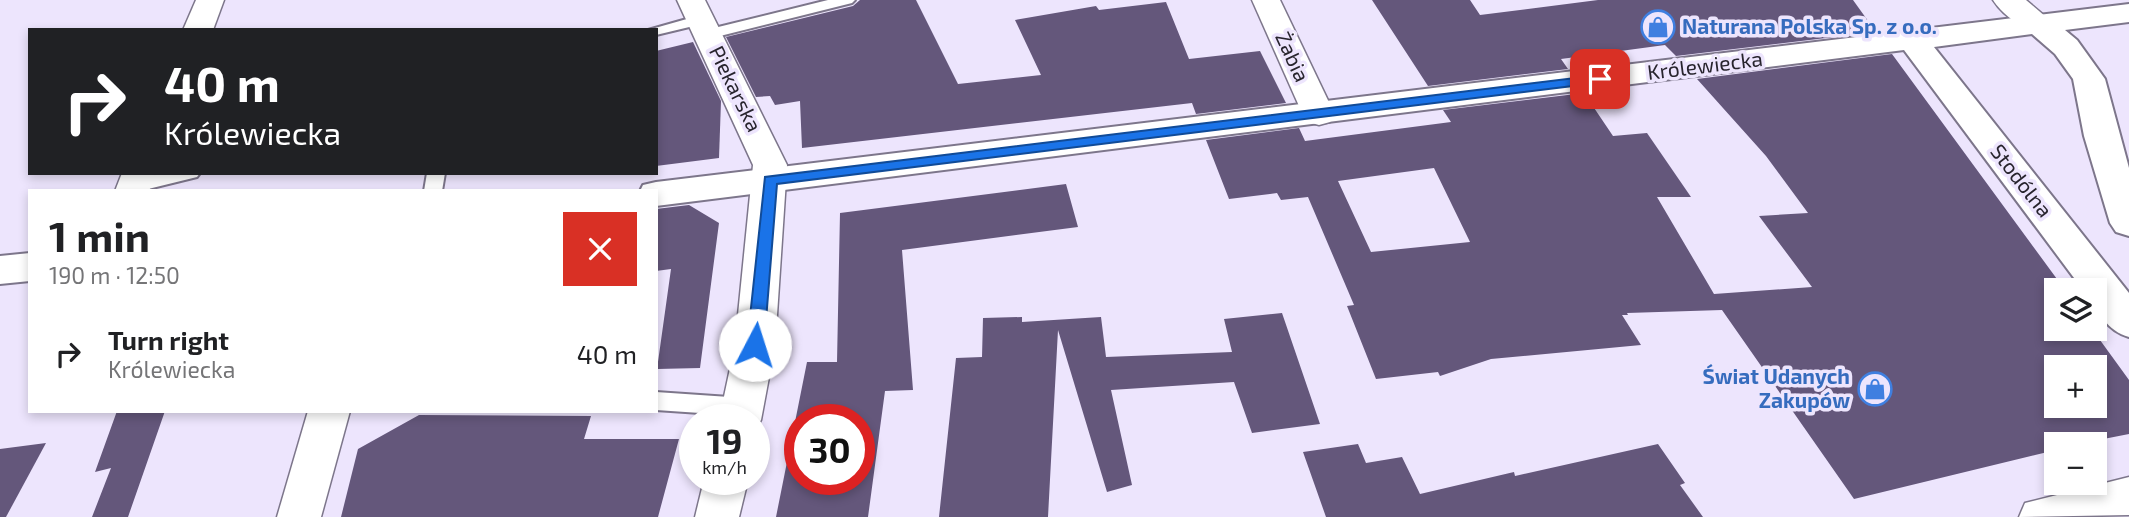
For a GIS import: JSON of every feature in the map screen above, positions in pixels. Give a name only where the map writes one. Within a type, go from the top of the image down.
[{"type":"street","points":[[199,28],[210,0]]},
{"type":"street","name":"Żabia","points":[[1266,0],[1319,115]]},
{"type":"street","points":[[2007,0],[2066,47],[2089,79],[2101,136],[2129,223]]},
{"type":"street","name":"Królewiecka","points":[[658,194],[1319,115],[2129,13]]},
{"type":"street","name":"Piekarska","points":[[700,18],[766,152],[770,180],[755,345],[744,404]]},
{"type":"street","name":"Stodólna","points":[[1912,40],[2129,322]]},
{"type":"street","points":[[0,270],[28,267]]},
{"type":"street","points":[[299,517],[328,413]]},
{"type":"street","points":[[717,517],[722,495]]},
{"type":"street","points":[[2041,517],[2129,496]]},
{"type":"lane","points":[[658,29],[700,18],[847,0]]},
{"type":"lane","points":[[135,183],[180,175]]},
{"type":"lane","points":[[658,401],[679,404]]},
{"type":"building","points":[[860,0],[916,0],[958,84],[1041,75],[1015,20],[1096,6],[1099,10],[1166,2],[1189,59],[1260,51],[1286,103],[1196,114],[1192,103],[802,148],[800,101],[775,105],[770,96],[756,97],[726,37],[853,6]]},
{"type":"building","points":[[1372,0],[1470,0],[1480,15],[1598,0],[1853,0],[1876,32],[1676,56],[1665,45],[1561,59],[1568,69],[1428,86]]},
{"type":"building","points":[[693,42],[721,101],[719,158],[658,166],[658,51]]},
{"type":"building","points":[[1892,54],[2056,278],[2044,278],[2044,341],[2101,341],[2129,380],[2129,434],[2107,438],[2107,432],[2044,432],[2044,453],[1854,499],[1722,310],[1622,315],[1641,345],[1491,359],[1440,376],[1438,372],[1376,379],[1347,306],[1354,305],[1308,197],[1281,200],[1277,193],[1229,199],[1206,140],[1299,128],[1305,141],[1451,122],[1443,110],[1584,93],[1613,136],[1647,133],[1691,197],[1657,197],[1714,294],[1812,287],[1759,216],[1808,213],[1766,156],[1697,79]],"holes":[[[1434,168],[1470,242],[1371,252],[1338,181]]]},
{"type":"building","points":[[1066,184],[1078,227],[902,250],[913,390],[885,391],[875,465],[875,404],[799,404],[807,362],[837,362],[840,213]]},
{"type":"building","points":[[689,205],[719,223],[700,368],[658,369],[671,269],[658,271],[658,209]]},
{"type":"building","points":[[1282,313],[1320,424],[1252,433],[1234,382],[1111,390],[1132,485],[1107,492],[1058,330],[1048,517],[939,517],[956,358],[982,357],[983,318],[1022,317],[1022,322],[1101,317],[1106,357],[1232,352],[1224,319]]},
{"type":"building","points":[[116,413],[164,413],[128,517],[92,517],[111,468],[95,472]]},
{"type":"building","points":[[419,415],[591,416],[584,439],[679,439],[658,517],[341,517],[358,449]]},
{"type":"building","points":[[46,443],[6,517],[0,517],[0,449]]},
{"type":"building","points":[[1358,444],[1366,463],[1402,457],[1420,494],[1514,472],[1515,476],[1658,444],[1685,483],[1680,485],[1703,517],[1326,517],[1303,452]]},
{"type":"building","points":[[784,477],[784,495],[871,495],[868,517],[776,517]]},
{"type":"place","name":"Naturana Polska Sp. z o.o.","points":[[1658,27]]},
{"type":"place","name":"Świat Udanych Zakupów","points":[[1875,389]]},
{"type":"route","points":[[755,345],[770,180],[1600,79]]}]
